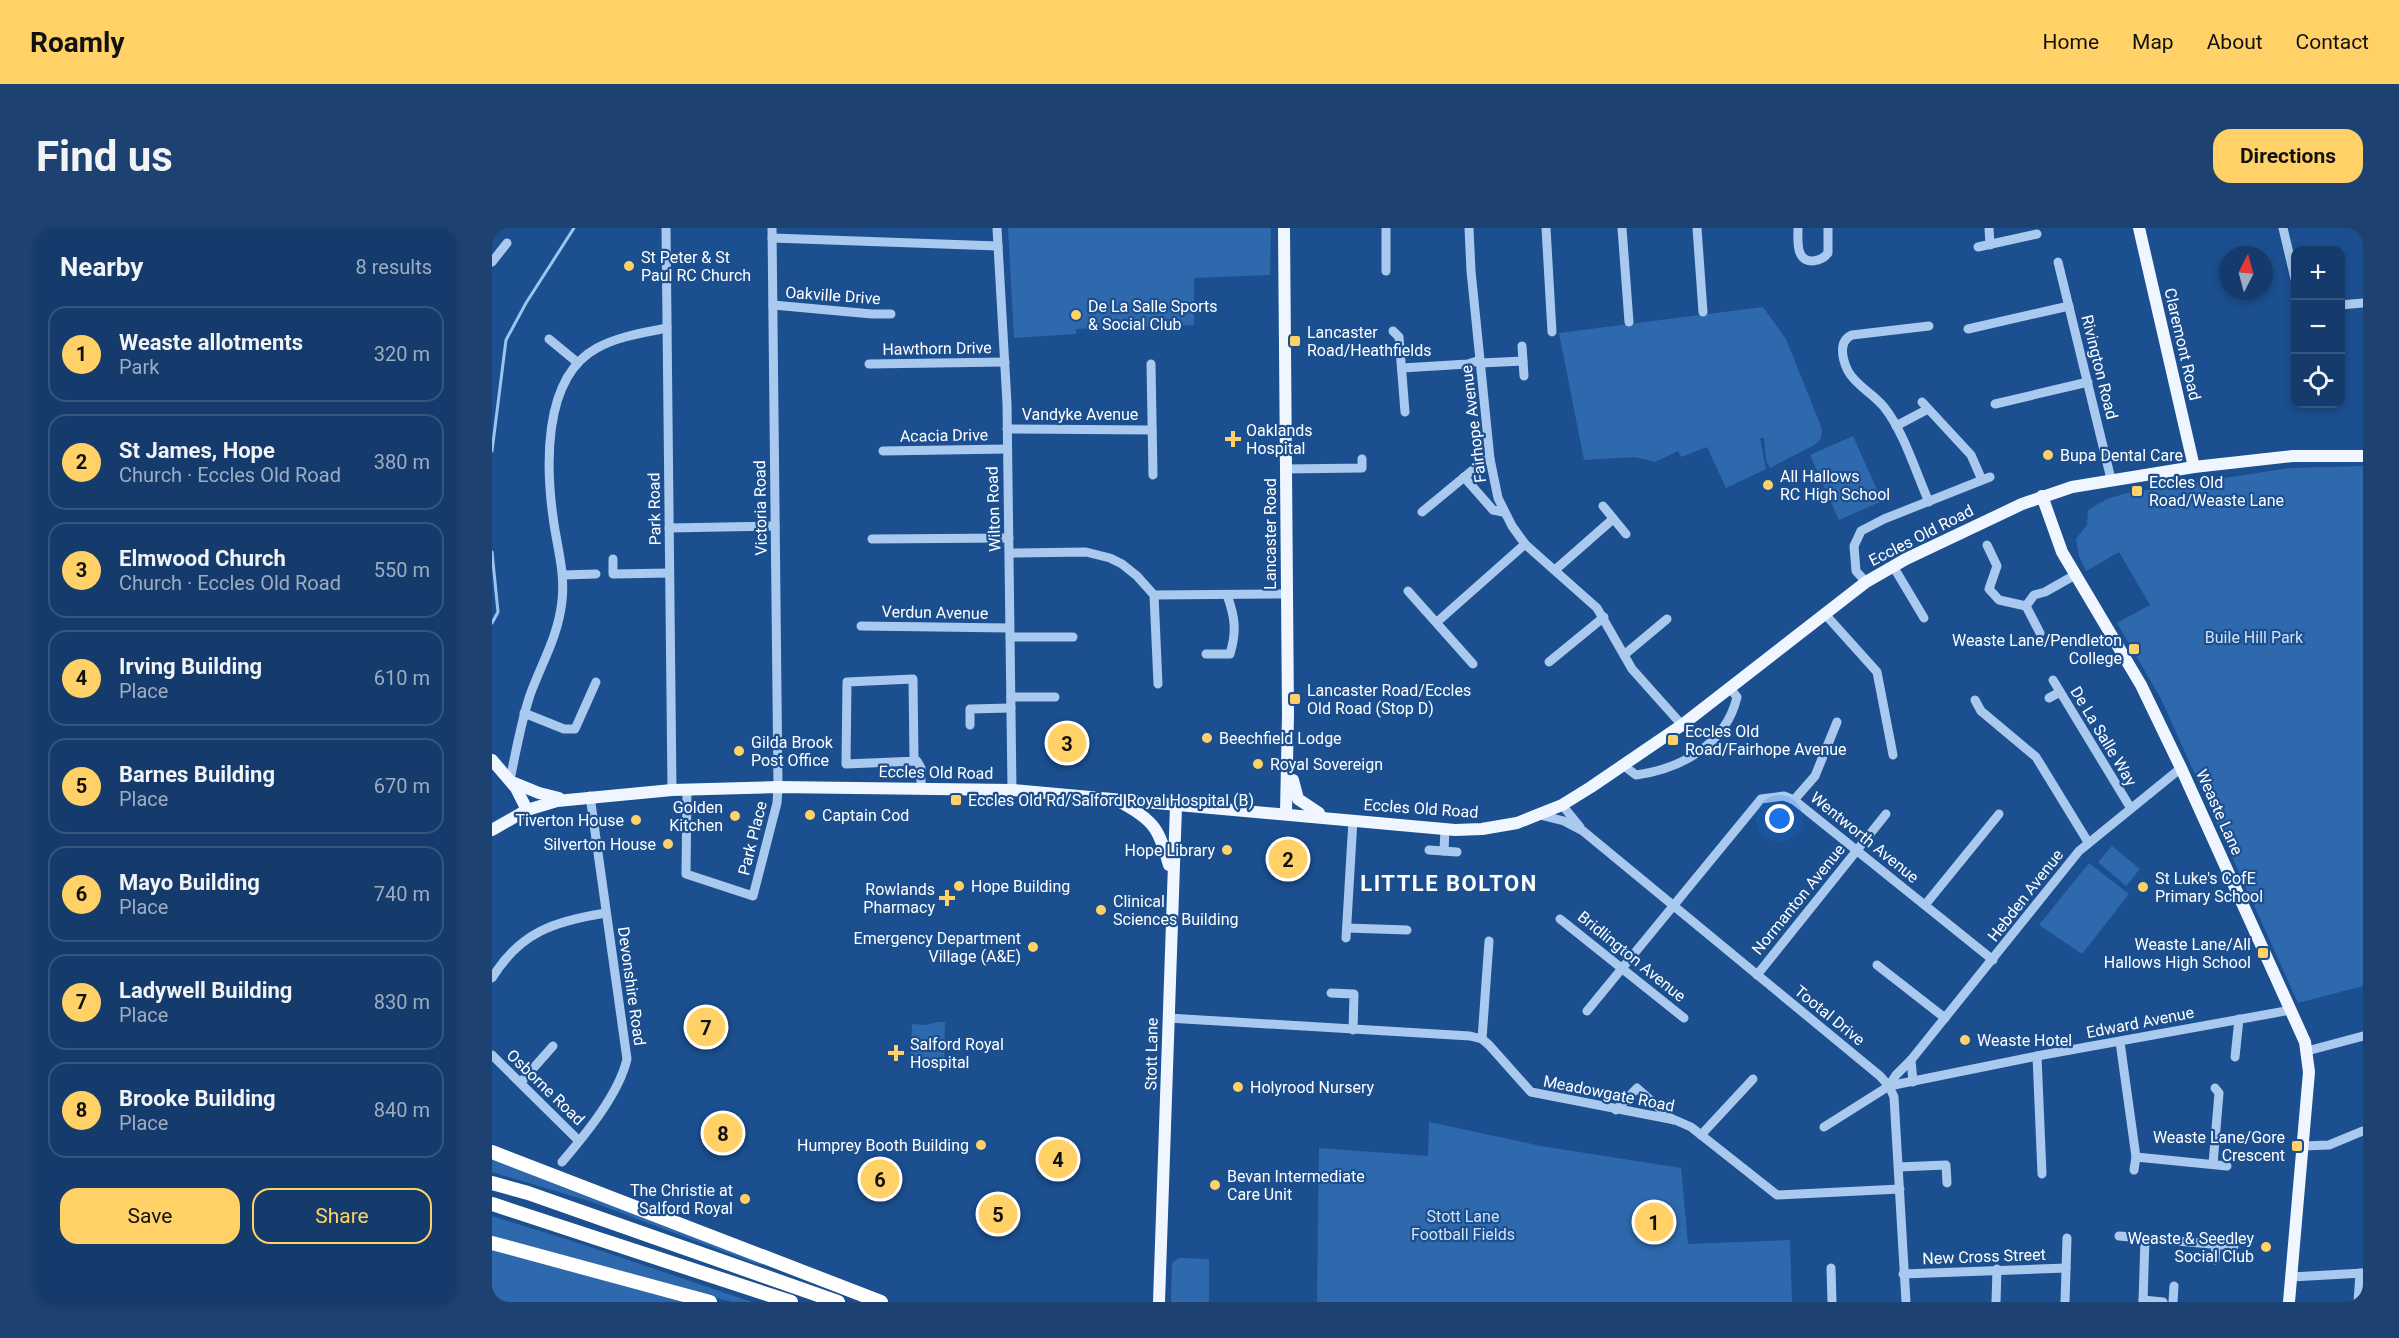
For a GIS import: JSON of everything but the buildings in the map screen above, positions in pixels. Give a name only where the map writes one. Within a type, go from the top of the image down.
[{"type":"highway","points":[[492,1152],[881,1302]]},
{"type":"highway","points":[[492,1183],[547,1200],[838,1302]]},
{"type":"highway","points":[[492,1204],[791,1302]]},
{"type":"highway","points":[[492,1243],[710,1302]]},
{"type":"main road","name":"Lancaster Road","points":[[1284,228],[1288,768],[1286,813]]},
{"type":"main road","name":"Claremont Road","points":[[2139,228],[2194,467]]},
{"type":"main road","name":"Eccles Old Road","points":[[492,830],[527,810],[567,799],[687,789],[778,787],[1012,790],[1445,829],[1482,830],[1517,823],[1562,805],[1682,724],[1866,582],[1893,566],[2042,496],[2112,479],[2194,467],[2293,456],[2363,456]]},
{"type":"main road","name":"Weaste Lane","points":[[2042,496],[2062,552],[2140,685],[2181,768],[2291,1010],[2307,1051],[2309,1072],[2289,1302]]},
{"type":"main road","points":[[492,760],[511,781],[527,810]]},
{"type":"main road","name":"Lancaster Road","points":[[1288,768],[1298,799],[1306,807],[1325,817]]},
{"type":"main road","points":[[511,781],[539,794],[567,799]]},
{"type":"main road","points":[[1116,800],[1137,812],[1157,830],[1172,878]]},
{"type":"main road","name":"Stott Lane","points":[[1159,1302],[1176,806]]},
{"type":"street","name":"Park Road","points":[[666,228],[672,790]]},
{"type":"street","name":"Wilton Road","points":[[998,228],[1007,429],[1012,790]]},
{"type":"street","points":[[1386,228],[1386,270]]},
{"type":"street","name":"Fairhope Avenue","points":[[1469,228],[1490,459],[1503,512],[1525,544],[1588,599],[1604,617],[1632,669],[1682,724]]},
{"type":"street","points":[[1546,228],[1552,332]]},
{"type":"street","points":[[1622,228],[1629,322]]},
{"type":"street","points":[[1697,228],[1702,312]]},
{"type":"street","points":[[1798,228],[1801,256],[1807,261],[1815,261],[1828,253],[1828,228]]},
{"type":"street","points":[[1989,228],[1989,245]]},
{"type":"street","points":[[2283,228],[2291,265]]},
{"type":"street","points":[[772,233],[998,246]]},
{"type":"street","name":"Victoria Road","points":[[772,233],[778,787]]},
{"type":"street","points":[[1978,247],[2037,234]]},
{"type":"street","points":[[492,262],[507,243]]},
{"type":"street","name":"Rivington Road","points":[[2058,262],[2112,479]]},
{"type":"street","points":[[2345,305],[2363,303]]},
{"type":"street","name":"Oakville Drive","points":[[773,305],[886,312]]},
{"type":"street","points":[[1968,329],[2069,306]]},
{"type":"street","points":[[1929,326],[1852,335],[1843,343],[1848,372],[1884,407],[1896,426],[1929,502]]},
{"type":"street","points":[[511,781],[524,713],[552,647],[560,620],[563,574],[549,489],[549,456],[552,426],[560,393],[572,370],[595,349],[620,337],[667,328]]},
{"type":"street","points":[[1393,332],[1399,337],[1405,412]]},
{"type":"street","points":[[549,339],[578,363]]},
{"type":"street","points":[[1522,346],[1524,376]]},
{"type":"street","points":[[1402,368],[1523,361]]},
{"type":"street","name":"Hawthorn Drive","points":[[869,364],[1005,362]]},
{"type":"street","points":[[1151,364],[1153,475]]},
{"type":"street","points":[[1995,404],[2088,382]]},
{"type":"street","points":[[1866,582],[1856,571],[1854,546],[1861,531],[1884,519],[1986,478],[1971,455],[1925,406],[1896,426]]},
{"type":"street","name":"Vandyke Avenue","points":[[1007,429],[1152,430]]},
{"type":"street","name":"Acacia Drive","points":[[883,451],[1006,449]]},
{"type":"street","points":[[1286,469],[1362,468],[1362,459]]},
{"type":"street","points":[[1422,512],[1485,460],[1490,459]]},
{"type":"street","points":[[1464,477],[1493,510],[1503,512]]},
{"type":"street","points":[[1603,506],[1626,534]]},
{"type":"street","points":[[1555,570],[1613,519]]},
{"type":"street","points":[[669,528],[775,526]]},
{"type":"street","points":[[872,539],[1009,538]]},
{"type":"street","points":[[1437,622],[1525,544]]},
{"type":"street","points":[[1986,545],[1997,566],[1989,589],[1999,600],[2026,606]]},
{"type":"street","points":[[1010,553],[1086,552],[1110,558],[1132,571],[1154,595],[1158,684]]},
{"type":"street","points":[[613,559],[613,574],[669,573]]},
{"type":"street","points":[[1893,566],[1924,618]]},
{"type":"street","points":[[563,574],[596,574]]},
{"type":"street","points":[[2026,606],[2034,595],[2045,592],[2075,574]]},
{"type":"street","points":[[1408,591],[1473,664]]},
{"type":"street","points":[[1154,595],[1286,594]]},
{"type":"street","points":[[1206,654],[1230,654],[1236,636],[1235,618],[1227,595]]},
{"type":"street","points":[[2026,606],[2040,633]]},
{"type":"street","points":[[1824,614],[1877,672],[1893,754]]},
{"type":"street","points":[[1549,662],[1604,617]]},
{"type":"street","points":[[1624,655],[1667,619]]},
{"type":"street","name":"Verdun Avenue","points":[[861,627],[1009,632],[1073,637]]},
{"type":"street","points":[[914,760],[913,680],[847,682],[846,764],[914,760],[921,766],[921,788]]},
{"type":"street","name":"De La Salle Way","points":[[2053,680],[2130,807]]},
{"type":"street","points":[[524,713],[564,729],[575,729],[596,682]]},
{"type":"street","points":[[1623,765],[1636,775],[1654,773],[1677,765],[1697,753],[1720,732],[1734,707],[1737,697],[1729,687]]},
{"type":"street","points":[[2049,698],[2060,692]]},
{"type":"street","points":[[1011,697],[1055,697]]},
{"type":"street","points":[[1976,700],[1981,711],[2036,757],[2088,842]]},
{"type":"street","points":[[970,725],[970,709],[1011,708]]},
{"type":"street","points":[[1971,717],[1981,711]]},
{"type":"street","points":[[1794,800],[1815,776],[1838,722]]},
{"type":"street","name":"Hebden Avenue","points":[[1889,1086],[2088,842],[2181,768]]},
{"type":"street","name":"Park Place","points":[[687,789],[686,874],[753,896],[777,803],[778,787]]},
{"type":"street","name":"Devonshire Road","points":[[573,1166],[563,1160],[616,1087],[627,1059],[590,796]]},
{"type":"street","name":"Wentworth Avenue","points":[[1587,1011],[1756,801],[1784,796],[1794,800],[1993,960]]},
{"type":"street","name":"Tootal Drive","points":[[1562,805],[1583,831]]},
{"type":"street","name":"Normanton Avenue","points":[[1757,975],[1886,814]]},
{"type":"street","points":[[1925,905],[1999,814]]},
{"type":"street","name":"Tootal Drive","points":[[1539,815],[1564,821],[1583,831],[1674,904],[1880,1076],[1889,1086]]},
{"type":"street","points":[[1353,820],[1347,933],[1407,930]]},
{"type":"street","points":[[1444,851],[1445,829]]},
{"type":"street","points":[[1429,850],[1457,852]]},
{"type":"street","points":[[492,978],[509,953],[535,933],[568,919],[606,913]]},
{"type":"street","name":"Bridlington Avenue","points":[[1560,919],[1684,1018]]},
{"type":"street","points":[[1168,1018],[1470,1036],[1482,1039],[1489,941]]},
{"type":"street","points":[[1877,965],[1945,1018]]},
{"type":"street","points":[[1331,993],[1354,994],[1353,1030]]},
{"type":"street","name":"Edward Avenue","points":[[1889,1086],[2037,1056],[2291,1010]]},
{"type":"street","points":[[2235,1057],[2240,1019]]},
{"type":"street","points":[[2307,1051],[2363,1036]]},
{"type":"street","name":"Meadowgate Road","points":[[1482,1039],[1531,1092],[1674,1120],[1691,1127],[1777,1195],[1900,1189]]},
{"type":"street","points":[[2120,1042],[2136,1157],[2134,1170]]},
{"type":"street","points":[[521,1082],[553,1046]]},
{"type":"street","name":"Osborne Road","points":[[492,1055],[579,1141]]},
{"type":"street","points":[[2037,1056],[2043,1174]]},
{"type":"street","points":[[1911,1060],[1913,1082]]},
{"type":"street","points":[[1701,1135],[1753,1079]]},
{"type":"street","points":[[1824,1127],[1889,1086],[1894,1097],[1905,1302]]},
{"type":"street","points":[[1616,1110],[1637,1088],[1674,1120]]},
{"type":"street","points":[[2213,1164],[2219,1093],[2215,1088]]},
{"type":"street","points":[[2303,1146],[2329,1145],[2363,1131]]},
{"type":"street","points":[[2136,1157],[2227,1166]]},
{"type":"street","points":[[1899,1167],[1946,1165],[1947,1183]]},
{"type":"street","points":[[2118,1236],[2234,1246]]},
{"type":"street","points":[[2065,1302],[2067,1238]]},
{"type":"street","points":[[2145,1238],[2143,1301],[2163,1302]]},
{"type":"street","points":[[2214,1260],[2216,1244]]},
{"type":"street","points":[[1831,1268],[1832,1302]]},
{"type":"street","name":"New Cross Street","points":[[1903,1274],[2066,1268]]},
{"type":"street","points":[[1996,1302],[1997,1269]]},
{"type":"street","points":[[2291,1277],[2362,1273],[2358,1302]]},
{"type":"street","points":[[2173,1302],[2174,1286]]},
{"type":"green space","points":[[1008,228],[1271,228],[1270,275],[1194,278],[1194,325],[1076,329],[1076,334],[1014,338]]},
{"type":"green space","points":[[1763,307],[1786,339],[1822,429],[1821,438],[1816,444],[1770,468],[1766,460],[1764,438],[1760,438],[1766,469],[1726,488],[1707,447],[1681,457],[1678,451],[1655,462],[1635,457],[1584,460],[1559,333]]},
{"type":"green space","points":[[1853,436],[1882,501],[1839,520],[1810,455]]},
{"type":"green space","name":"Buile Hill Park","points":[[2363,466],[2363,986],[2298,1003],[2161,699],[2117,623],[2150,605],[2119,552],[2086,571],[2079,556],[2076,539],[2087,525],[2088,511],[2091,508],[2107,499],[2127,493],[2290,468]]},
{"type":"green space","points":[[2112,846],[2140,869],[2126,886],[2098,862]]},
{"type":"green space","points":[[2089,863],[2129,894],[2082,954],[2039,925]]},
{"type":"green space","points":[[945,1022],[944,1062],[940,1062],[940,1068],[910,1067],[912,1024],[925,1025]]},
{"type":"green space","name":"Stott Lane Football Fields","points":[[1429,1122],[1541,1146],[1681,1168],[1688,1244],[1790,1240],[1792,1302],[1317,1302],[1319,1148],[1428,1156]]},
{"type":"green space","points":[[492,1159],[781,1270],[754,1263],[592,1202],[492,1172]]},
{"type":"green space","points":[[492,1216],[752,1302],[732,1302],[492,1237]]},
{"type":"green space","points":[[492,1249],[687,1302],[492,1302]]},
{"type":"green space","points":[[1179,1258],[1209,1259],[1209,1302],[1171,1302],[1172,1263]]},
{"type":"waterway","points":[[492,451],[506,340],[526,303],[574,228]]},
{"type":"waterway","points":[[492,552],[498,612],[492,623]]},
{"type":"place","name":"St Peter & St Paul RC Church","points":[[629,266]]},
{"type":"place","name":"De La Salle Sports & Social Club","points":[[1076,315]]},
{"type":"place","name":"Lancaster Road/Heathfields","points":[[1295,341]]},
{"type":"place","name":"Oaklands Hospital","points":[[1233,439]]},
{"type":"place","name":"Bupa Dental Care","points":[[2048,455]]},
{"type":"place","name":"All Hallows RC High School","points":[[1768,485]]},
{"type":"place","name":"Eccles Old Road/Weaste Lane","points":[[2137,491]]},
{"type":"place","name":"Weaste Lane/Pendleton College","points":[[2134,649]]},
{"type":"place","name":"Lancaster Road/Eccles Old Road (Stop D)","points":[[1295,699]]},
{"type":"place","name":"Beechfield Lodge","points":[[1207,738]]},
{"type":"place","name":"Eccles Old Road/Fairhope Avenue","points":[[1673,740]]},
{"type":"place","name":"Elmwood Church","points":[[1067,743]]},
{"type":"place","name":"Gilda Brook Post Office","points":[[739,751]]},
{"type":"place","name":"Royal Sovereign","points":[[1258,764]]},
{"type":"place","name":"Eccles Old Rd/Salford Royal Hospital (B)","points":[[956,800]]},
{"type":"place","name":"Captain Cod","points":[[810,815]]},
{"type":"place","name":"Golden Kitchen","points":[[735,816]]},
{"type":"place","name":"Tiverton House","points":[[636,820]]},
{"type":"place","name":"Silverton House","points":[[668,844]]},
{"type":"place","name":"Hope Library","points":[[1227,850]]},
{"type":"place","name":"St James, Hope","points":[[1288,859]]},
{"type":"place","name":"Hope Building","points":[[959,886]]},
{"type":"place","name":"St Luke's CofE Primary School","points":[[2143,887]]},
{"type":"place","name":"Rowlands Pharmacy","points":[[947,898]]},
{"type":"place","name":"Clinical Sciences Building","points":[[1101,910]]},
{"type":"place","name":"Emergency Department Village (A&E)","points":[[1033,947]]},
{"type":"place","name":"Weaste Lane/All Hallows High School","points":[[2263,953]]},
{"type":"place","name":"Ladywell Building","points":[[706,1027]]},
{"type":"place","name":"Weaste Hotel","points":[[1965,1040]]},
{"type":"place","name":"Salford Royal Hospital","points":[[896,1053]]},
{"type":"place","name":"Holyrood Nursery","points":[[1238,1087]]},
{"type":"place","name":"Brooke Building","points":[[723,1133]]},
{"type":"place","name":"Humprey Booth Building","points":[[981,1145]]},
{"type":"place","name":"Weaste Lane/Gore Crescent","points":[[2297,1146]]},
{"type":"place","name":"Irving Building","points":[[1058,1159]]},
{"type":"place","name":"Mayo Building","points":[[880,1179]]},
{"type":"place","name":"Bevan Intermediate Care Unit","points":[[1215,1185]]},
{"type":"place","name":"The Christie at Salford Royal","points":[[745,1199]]},
{"type":"place","name":"Barnes Building","points":[[998,1214]]},
{"type":"place","name":"Weaste allotments","points":[[1654,1222]]},
{"type":"place","name":"Weaste & Seedley Social Club","points":[[2266,1247]]},
{"type":"district","name":"LITTLE BOLTON","points":[[1449,883]]}]
